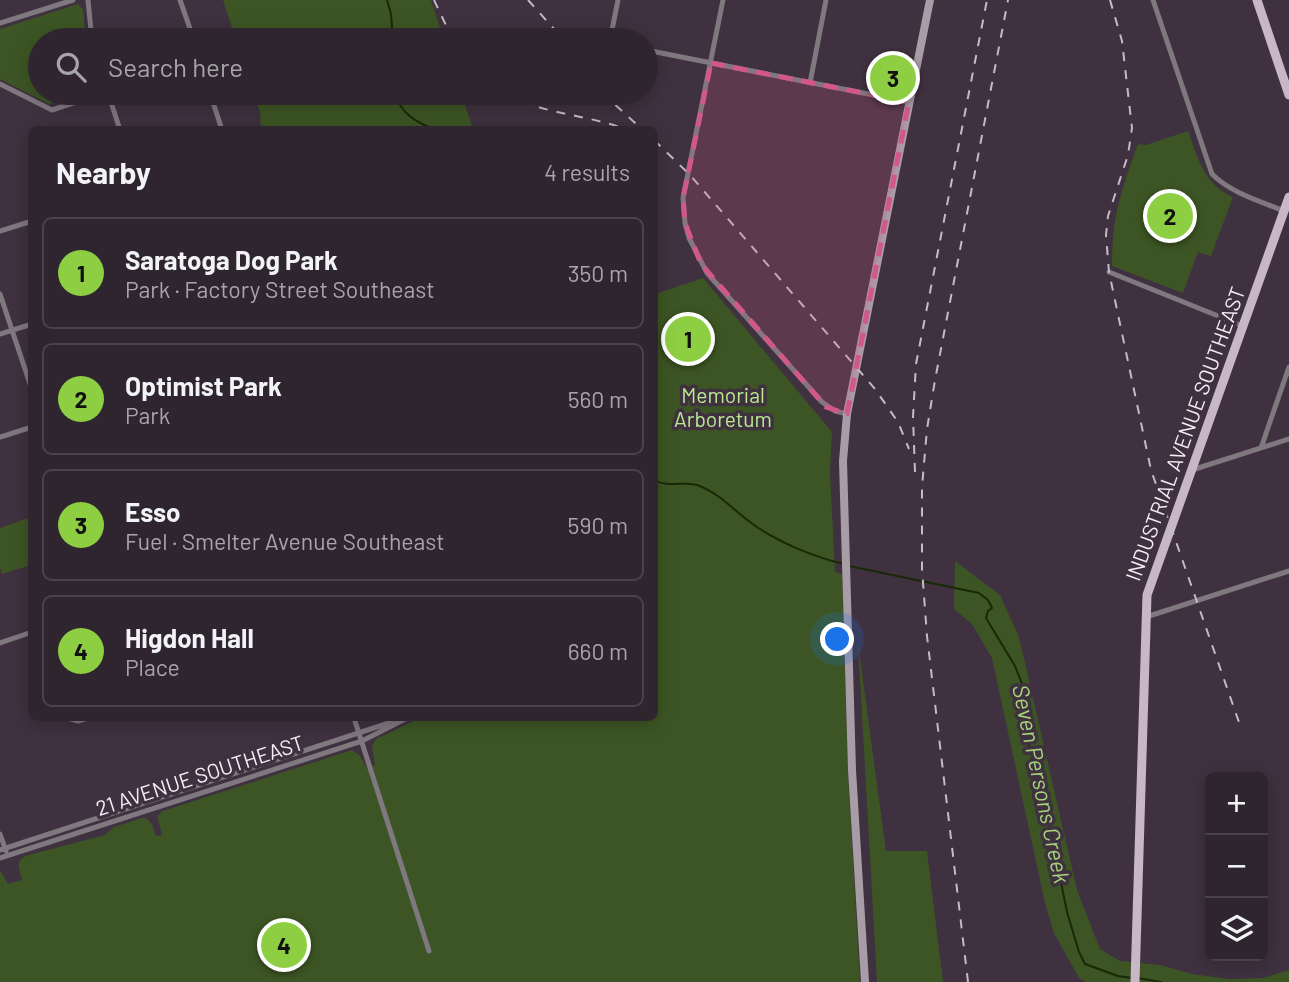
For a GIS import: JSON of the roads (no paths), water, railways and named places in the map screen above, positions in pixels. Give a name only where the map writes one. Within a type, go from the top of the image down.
[{"type":"main road","points":[[1257,0],[1289,95]]},
{"type":"main road","name":"INDUSTRIAL AVENUE SOUTHEAST","points":[[1135,982],[1147,596],[1289,197]]},
{"type":"street","points":[[0,23],[73,0]]},
{"type":"street","points":[[88,0],[91,28]]},
{"type":"street","points":[[180,0],[190,28]]},
{"type":"street","points":[[612,28],[618,0]]},
{"type":"street","points":[[723,0],[684,198],[683,210],[689,237],[707,273],[781,358],[826,407],[847,414]]},
{"type":"street","points":[[810,82],[826,0]]},
{"type":"street","points":[[1153,0],[1212,174],[1220,183],[1284,211]]},
{"type":"street","points":[[865,982],[852,770],[843,461],[847,414],[930,1]]},
{"type":"street","points":[[658,52],[909,102]]},
{"type":"street","points":[[0,84],[28,98]]},
{"type":"street","points":[[42,105],[52,110],[68,105]]},
{"type":"street","points":[[111,105],[118,126]]},
{"type":"street","points":[[215,105],[221,126]]},
{"type":"street","points":[[0,231],[28,222]]},
{"type":"street","points":[[1109,272],[1243,326]]},
{"type":"street","points":[[0,294],[28,378]]},
{"type":"street","points":[[0,334],[28,325]]},
{"type":"street","points":[[1261,448],[1289,367]]},
{"type":"street","points":[[0,437],[28,428]]},
{"type":"street","points":[[1192,470],[1289,439]]},
{"type":"street","points":[[1146,617],[1289,571]]},
{"type":"street","points":[[0,643],[28,633]]},
{"type":"street","points":[[355,721],[429,951]]},
{"type":"street","name":"21 AVENUE SOUTHEAST","points":[[2,849],[397,721]]},
{"type":"street","name":"21 AVENUE SOUTHEAST","points":[[0,858],[362,741],[400,721]]},
{"type":"street","points":[[0,834],[2,849],[7,855]]},
{"type":"waterway","name":"Seven Persons Creek","points":[[387,0],[392,28]]},
{"type":"waterway","name":"Seven Persons Creek","points":[[400,105],[410,116],[427,126]]},
{"type":"waterway","name":"Seven Persons Creek","points":[[658,481],[705,488],[775,538],[844,564]]},
{"type":"waterway","name":"Seven Persons Creek","points":[[849,566],[979,593],[988,600],[992,608],[986,618],[1015,666],[1026,694],[1029,746],[1037,770],[1041,800],[1050,828],[1067,912],[1079,952],[1085,964],[1132,978]]},
{"type":"waterway","name":"Seven Persons Creek","points":[[1137,978],[1161,982]]},
{"type":"railway","points":[[434,0],[447,28]]},
{"type":"railway","points":[[528,0],[553,28]]},
{"type":"railway","points":[[915,472],[913,417],[916,364],[987,0]]},
{"type":"railway","points":[[968,982],[927,636],[922,569],[922,487],[935,380],[1008,0]]},
{"type":"railway","points":[[1110,0],[1122,41],[1132,128],[1128,155],[1108,216],[1106,235],[1109,272],[1151,470],[1241,728]]},
{"type":"railway","points":[[532,105],[615,126]]},
{"type":"railway","points":[[615,105],[639,126]]},
{"type":"railway","points":[[658,144],[690,175],[875,389],[898,422],[909,449]]},
{"type":"place","name":"Esso","points":[[893,78]]},
{"type":"place","name":"Optimist Park","points":[[1170,216]]},
{"type":"place","name":"Saratoga Dog Park","points":[[688,339]]},
{"type":"place","name":"Higdon Hall","points":[[284,945]]},
{"type":"park label","name":"Memorial Arboretum","points":[[723,408]]}]
